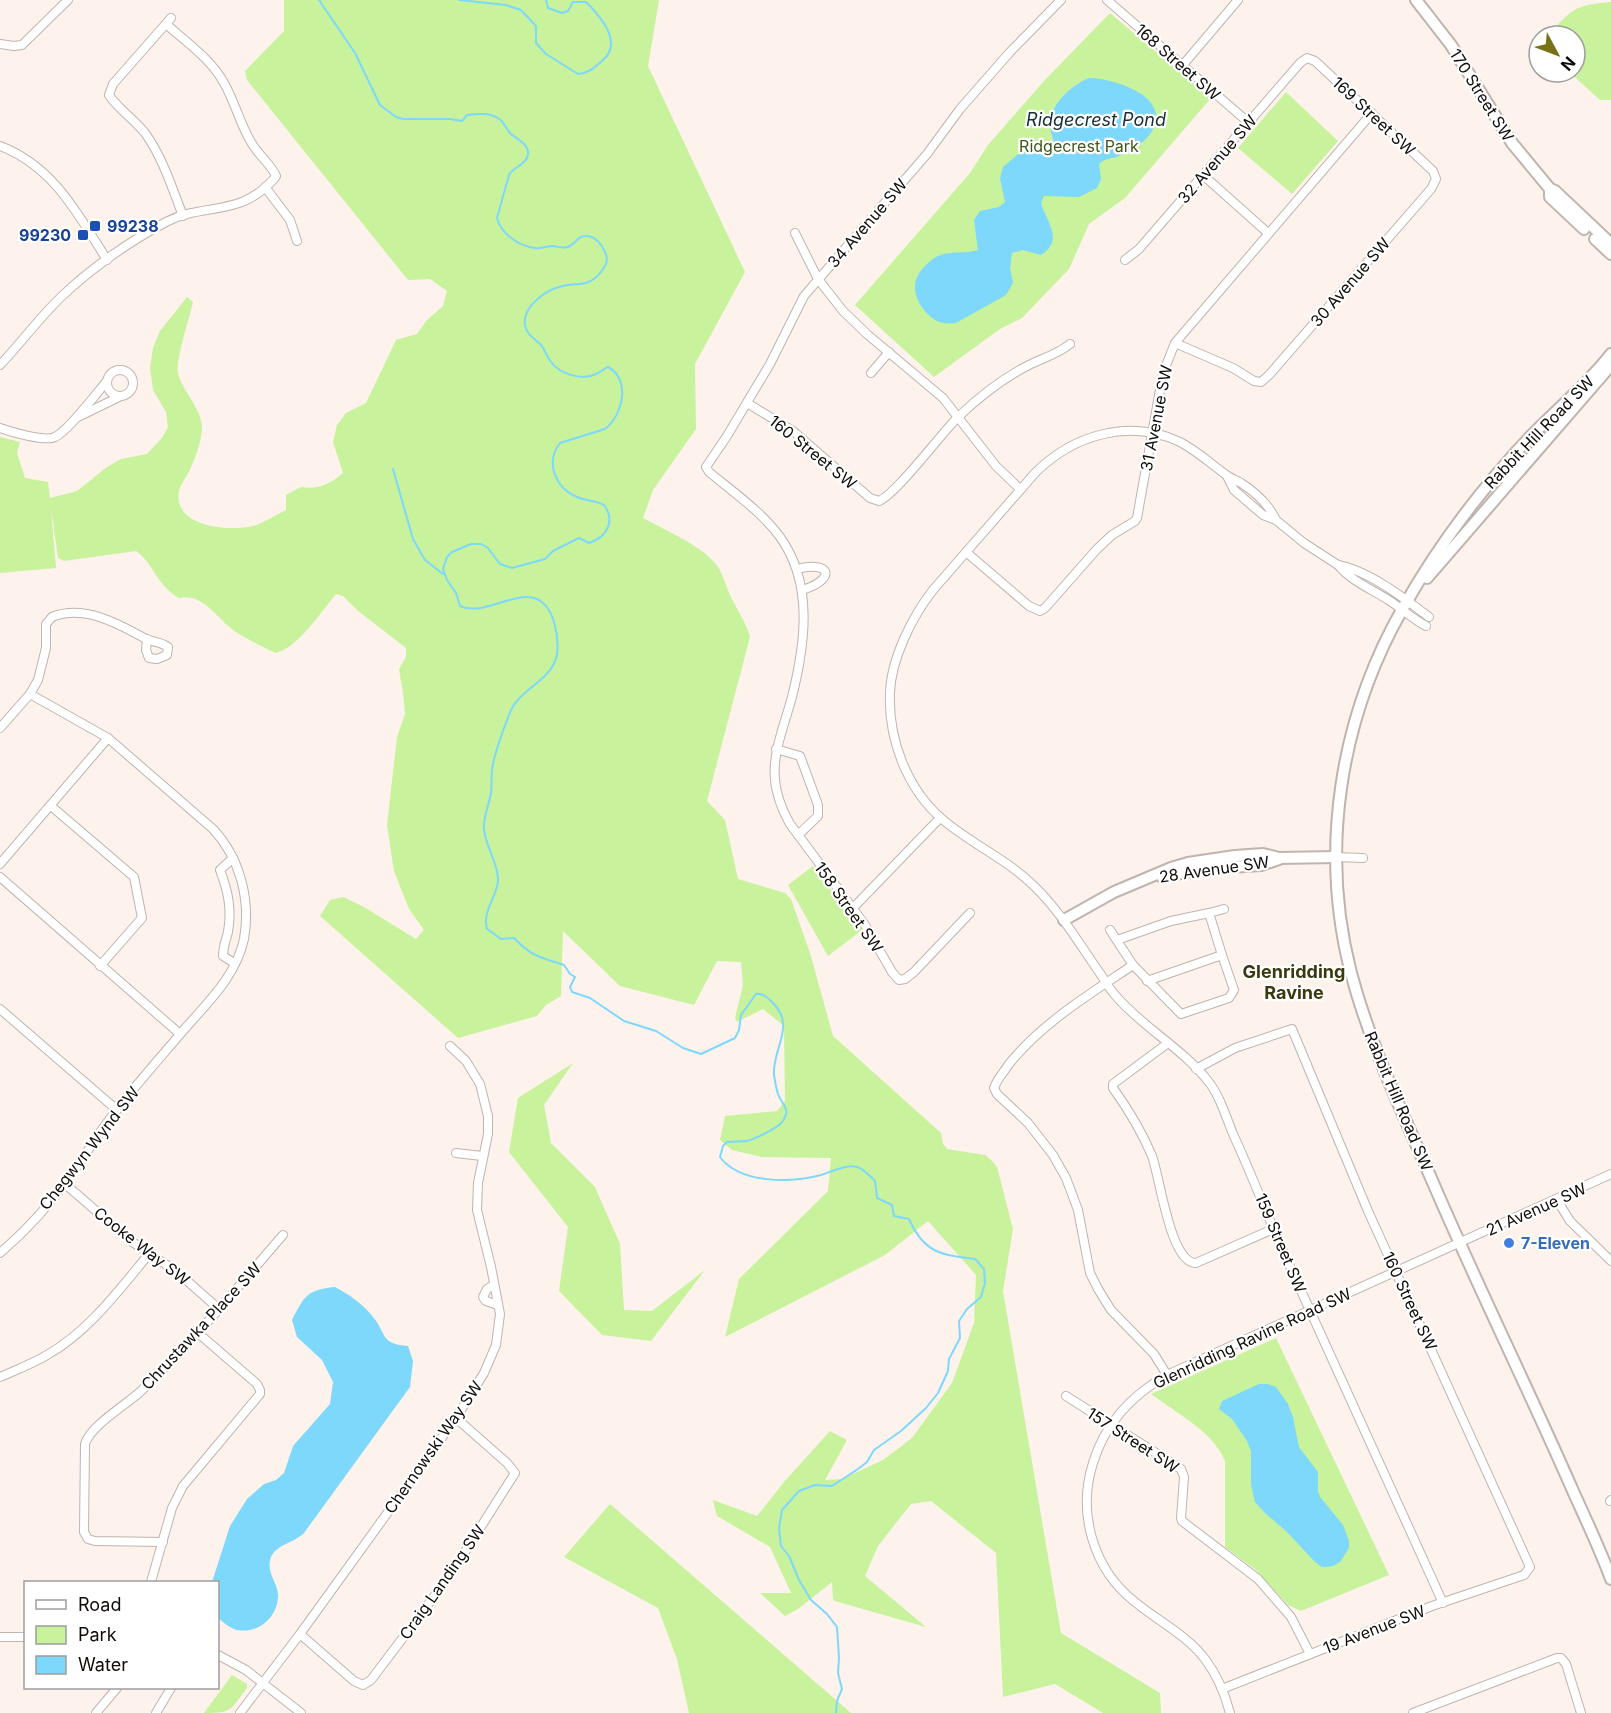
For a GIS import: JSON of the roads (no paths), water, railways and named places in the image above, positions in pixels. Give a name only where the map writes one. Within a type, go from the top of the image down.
[{"type":"main road","name":"170 Street SW","points":[[1416,0],[1450,45],[1512,143],[1550,189],[1555,190],[1611,244]]},
{"type":"main road","name":"170 Street SW","points":[[1550,189],[1550,197],[1611,254]]},
{"type":"main road","name":"Rabbit Hill Road SW","points":[[1611,354],[1581,389],[1517,451],[1464,514],[1404,605],[1371,672],[1356,718],[1341,785],[1336,857],[1340,915],[1347,954],[1369,1031],[1460,1243],[1611,1579]]},
{"type":"main road","name":"Rabbit Hill Road SW","points":[[1404,605],[1609,369]]},
{"type":"main road","points":[[1467,531],[1476,514],[1520,459],[1517,451]]},
{"type":"main road","name":"28 Avenue SW","points":[[1064,920],[1114,892],[1171,868],[1218,858],[1263,854],[1279,858],[1336,857]]},
{"type":"street","points":[[0,44],[22,45],[68,0]]},
{"type":"street","name":"34 Avenue SW","points":[[706,469],[708,462],[727,436],[775,354],[800,303],[818,279],[927,154],[955,115],[1060,0]]},
{"type":"street","name":"168 Street SW","points":[[1107,0],[1248,123]]},
{"type":"street","points":[[1182,66],[1238,0]]},
{"type":"street","points":[[0,365],[60,298],[107,260],[157,227],[183,216],[230,207],[250,198],[274,179],[275,173],[251,142],[224,83],[210,64],[169,21],[113,84],[109,95],[150,141],[165,170],[183,216]]},
{"type":"street","name":"169 Street SW","points":[[1307,58],[1315,61],[1372,113],[1433,171],[1436,179]]},
{"type":"street","name":"32 Avenue SW","points":[[1125,260],[1139,249],[1300,63],[1307,58]]},
{"type":"street","name":"31 Avenue SW","points":[[966,552],[1029,606],[1040,611],[1103,543],[1112,535],[1131,525],[1137,518],[1163,373],[1175,343],[1372,113]]},
{"type":"street","points":[[0,146],[23,156],[50,178],[68,199],[107,260]]},
{"type":"street","points":[[1203,175],[1268,233]]},
{"type":"street","name":"30 Avenue SW","points":[[1175,343],[1233,368],[1254,381],[1261,382],[1431,189],[1436,179]]},
{"type":"street","points":[[265,187],[290,220],[297,241]]},
{"type":"street","points":[[795,233],[818,279],[856,324],[943,398],[996,466],[1020,489]]},
{"type":"street","points":[[958,416],[1014,373],[1059,352],[1070,344]]},
{"type":"street","points":[[871,373],[889,352]]},
{"type":"street","points":[[0,428],[50,438],[60,434],[111,374],[118,370],[130,375],[132,387],[128,394],[74,419]]},
{"type":"street","points":[[107,381],[110,392],[119,397]]},
{"type":"street","name":"160 Street SW","points":[[747,403],[793,431],[870,498],[879,501],[891,492],[958,416]]},
{"type":"street","name":"159 Street SW","points":[[1404,605],[1353,568],[1338,565],[1304,543],[1276,520],[1270,508],[1241,483],[1227,476],[1194,450],[1170,438],[1152,433],[1120,431],[1091,437],[1076,443],[1049,460],[1020,489],[929,595],[911,623],[897,659],[890,692],[893,727],[902,760],[917,790],[940,818],[1032,883],[1064,920],[1124,1005],[1196,1069],[1214,1091],[1261,1195],[1273,1228],[1443,1603]]},
{"type":"street","name":"158 Street SW","points":[[706,469],[767,522],[780,537],[797,569],[802,590],[804,614],[797,671],[776,749],[774,765],[775,788],[781,810],[853,908],[899,980],[905,979],[914,972],[970,913]]},
{"type":"street","points":[[797,569],[813,565],[825,571],[822,582],[802,590]]},
{"type":"street","points":[[1404,605],[1429,616]]},
{"type":"street","points":[[1404,605],[1426,626]]},
{"type":"street","points":[[0,728],[30,694],[38,680],[44,660],[48,620],[55,616],[74,614],[104,618],[147,639]]},
{"type":"street","name":"Chegwyn Wynd SW","points":[[0,1253],[13,1242],[64,1184],[117,1110],[229,977],[243,941],[245,903],[243,884],[226,843],[213,829],[108,738],[30,694]]},
{"type":"street","points":[[0,864],[108,738]]},
{"type":"street","points":[[776,749],[800,756],[818,805],[818,816],[798,835]]},
{"type":"street","points":[[51,806],[134,877],[142,918],[100,966]]},
{"type":"street","points":[[853,908],[940,818]]},
{"type":"street","points":[[1336,857],[1363,858]]},
{"type":"street","points":[[233,858],[220,870],[230,908],[230,922],[223,956],[234,963]]},
{"type":"street","points":[[0,877],[180,1034]]},
{"type":"street","points":[[1117,940],[1172,921],[1224,909]]},
{"type":"street","points":[[1110,930],[1133,966],[1181,1014],[1229,998],[1234,990],[1209,913]]},
{"type":"street","points":[[1147,981],[1222,955]]},
{"type":"street","points":[[1133,966],[1036,1035],[997,1080],[995,1091],[1028,1123],[1053,1155],[1066,1178],[1078,1210],[1090,1273],[1094,1281],[1111,1310],[1154,1354],[1167,1375]]},
{"type":"street","points":[[0,1009],[117,1110]]},
{"type":"street","name":"160 Street SW","points":[[1196,1069],[1235,1048],[1292,1029],[1396,1272],[1529,1562],[1530,1567],[1527,1572]]},
{"type":"street","points":[[1168,1044],[1113,1084],[1113,1088],[1129,1111],[1152,1157],[1172,1233],[1183,1255],[1192,1263],[1202,1261],[1273,1228]]},
{"type":"street","name":"Chernowski Way SW","points":[[240,1713],[456,1418],[484,1373],[496,1345],[500,1314],[477,1210],[478,1182],[488,1134],[485,1100],[480,1084],[466,1061],[450,1046]]},
{"type":"street","points":[[456,1153],[482,1156]]},
{"type":"street","name":"21 Avenue SW","points":[[1460,1243],[1611,1174]]},
{"type":"street","name":"Cooke Way SW","points":[[64,1184],[118,1231],[177,1272],[219,1309]]},
{"type":"street","points":[[1557,1200],[1570,1221],[1611,1261]]},
{"type":"street","name":"Chrustawka Place SW","points":[[163,1542],[88,1539],[84,1532],[85,1444],[88,1435],[137,1395],[198,1333],[283,1235]]},
{"type":"street","name":"Glenridding Ravine Road SW","points":[[1230,1713],[1222,1689],[1198,1650],[1125,1594],[1101,1562],[1089,1529],[1086,1507],[1089,1474],[1095,1456],[1111,1425],[1137,1394],[1167,1375],[1460,1243]]},
{"type":"street","points":[[0,1377],[48,1355],[72,1336],[110,1300],[149,1254]]},
{"type":"street","points":[[494,1285],[487,1289],[483,1298],[498,1305]]},
{"type":"street","points":[[151,1581],[172,1508],[183,1486],[260,1394],[257,1384],[198,1333]]},
{"type":"street","name":"157 Street SW","points":[[1066,1396],[1181,1470],[1184,1477],[1182,1521],[1258,1579],[1291,1617],[1310,1654]]},
{"type":"street","name":"Craig Landing SW","points":[[300,1634],[359,1685],[367,1684],[451,1574],[515,1473],[507,1463],[456,1418]]},
{"type":"street","name":"19 Avenue SW","points":[[1222,1689],[1527,1572]]},
{"type":"street","points":[[0,1637],[24,1637]]},
{"type":"street","points":[[219,1655],[235,1663],[264,1683],[301,1713]]},
{"type":"street","points":[[1413,1713],[1554,1658],[1561,1658],[1566,1664],[1581,1713]]},
{"type":"street","points":[[96,1713],[116,1689]]},
{"type":"street","points":[[156,1713],[170,1689]]},
{"type":"water","name":"Ridgecrest Pond","points":[[1089,78],[1123,85],[1147,98],[1156,113],[1152,131],[1136,147],[1099,164],[1101,179],[1097,188],[1079,197],[1044,196],[1041,203],[1052,230],[1052,243],[1041,255],[1023,250],[1012,253],[1010,268],[1013,283],[1006,295],[956,323],[942,323],[934,319],[924,310],[916,296],[917,276],[938,256],[978,250],[974,220],[980,211],[999,207],[1005,202],[1000,178],[1003,167],[1027,150],[1053,151],[1050,123],[1054,108],[1069,90]]},
{"type":"water","points":[[335,1287],[365,1308],[388,1340],[408,1346],[413,1361],[410,1387],[304,1533],[281,1546],[271,1557],[270,1568],[278,1597],[277,1605],[270,1618],[259,1627],[245,1631],[235,1629],[219,1619],[219,1581],[212,1581],[230,1526],[247,1499],[264,1484],[276,1480],[284,1473],[293,1446],[330,1404],[333,1382],[322,1360],[297,1337],[292,1320],[304,1299],[318,1290]]},
{"type":"water","points":[[1259,1384],[1276,1387],[1288,1404],[1299,1447],[1318,1472],[1318,1492],[1343,1525],[1349,1548],[1340,1562],[1333,1566],[1322,1567],[1315,1562],[1255,1502],[1251,1485],[1251,1451],[1232,1419],[1219,1409],[1222,1401]]},
{"type":"waterway","points":[[319,0],[355,53],[380,105],[396,117],[462,121],[467,115],[491,115],[502,121],[511,134],[525,145],[528,151],[527,158],[509,175],[497,218],[502,229],[511,238],[529,247],[562,248],[572,245],[583,236],[589,236],[600,244],[607,256],[604,267],[593,280],[559,287],[535,301],[527,312],[525,325],[529,334],[542,346],[551,362],[560,370],[584,377],[596,374],[608,367],[620,380],[622,397],[611,423],[605,429],[560,443],[553,458],[558,481],[569,493],[604,505],[608,511],[608,528],[601,537],[589,543],[579,538],[553,551],[545,559],[512,568],[500,564],[488,548],[481,544],[471,544],[452,552],[447,557],[443,569],[460,606],[470,609],[481,608],[514,599],[534,598],[543,603],[551,613],[557,634],[557,654],[554,663],[550,671],[522,696],[511,710],[493,763],[491,793],[484,829],[498,881],[486,916],[487,929],[501,939],[514,938],[531,953],[564,965],[575,977],[570,987],[572,992],[590,998],[624,1021],[656,1031],[683,1048],[701,1054],[735,1038],[739,1030],[741,1015],[756,994],[765,996],[779,1011],[783,1020],[774,1075],[778,1094],[786,1110],[785,1118],[780,1124],[759,1136],[746,1141],[727,1142],[723,1146],[720,1157],[740,1172],[767,1179],[809,1178],[853,1166],[860,1168],[875,1181],[877,1198],[892,1205],[894,1216],[909,1219],[928,1246],[943,1254],[975,1259],[984,1269],[985,1283],[981,1297],[967,1309],[959,1321],[960,1338],[949,1359],[948,1371],[938,1393],[926,1408],[901,1431],[874,1450],[867,1462],[858,1469],[832,1486],[815,1485],[799,1491],[782,1510],[779,1528],[781,1546],[789,1556],[811,1600],[827,1614],[837,1627],[838,1673],[842,1689],[837,1701],[836,1713]]},
{"type":"waterway","points":[[459,0],[506,5],[521,10],[536,26],[536,43],[546,54],[578,74],[591,70],[608,54],[611,46],[608,30],[586,2],[573,2],[568,11],[562,13],[548,8],[546,0]]},
{"type":"waterway","points":[[393,469],[413,539],[425,560],[443,574]]},
{"type":"place","name":"99238","points":[[95,226]]},
{"type":"place","name":"99230","points":[[83,235]]},
{"type":"place","name":"7-Eleven","points":[[1509,1243]]},
{"type":"district","name":"Glenridding Ravine","points":[[1294,981]]},
{"type":"park label","name":"Ridgecrest Park","points":[[1079,146]]}]
